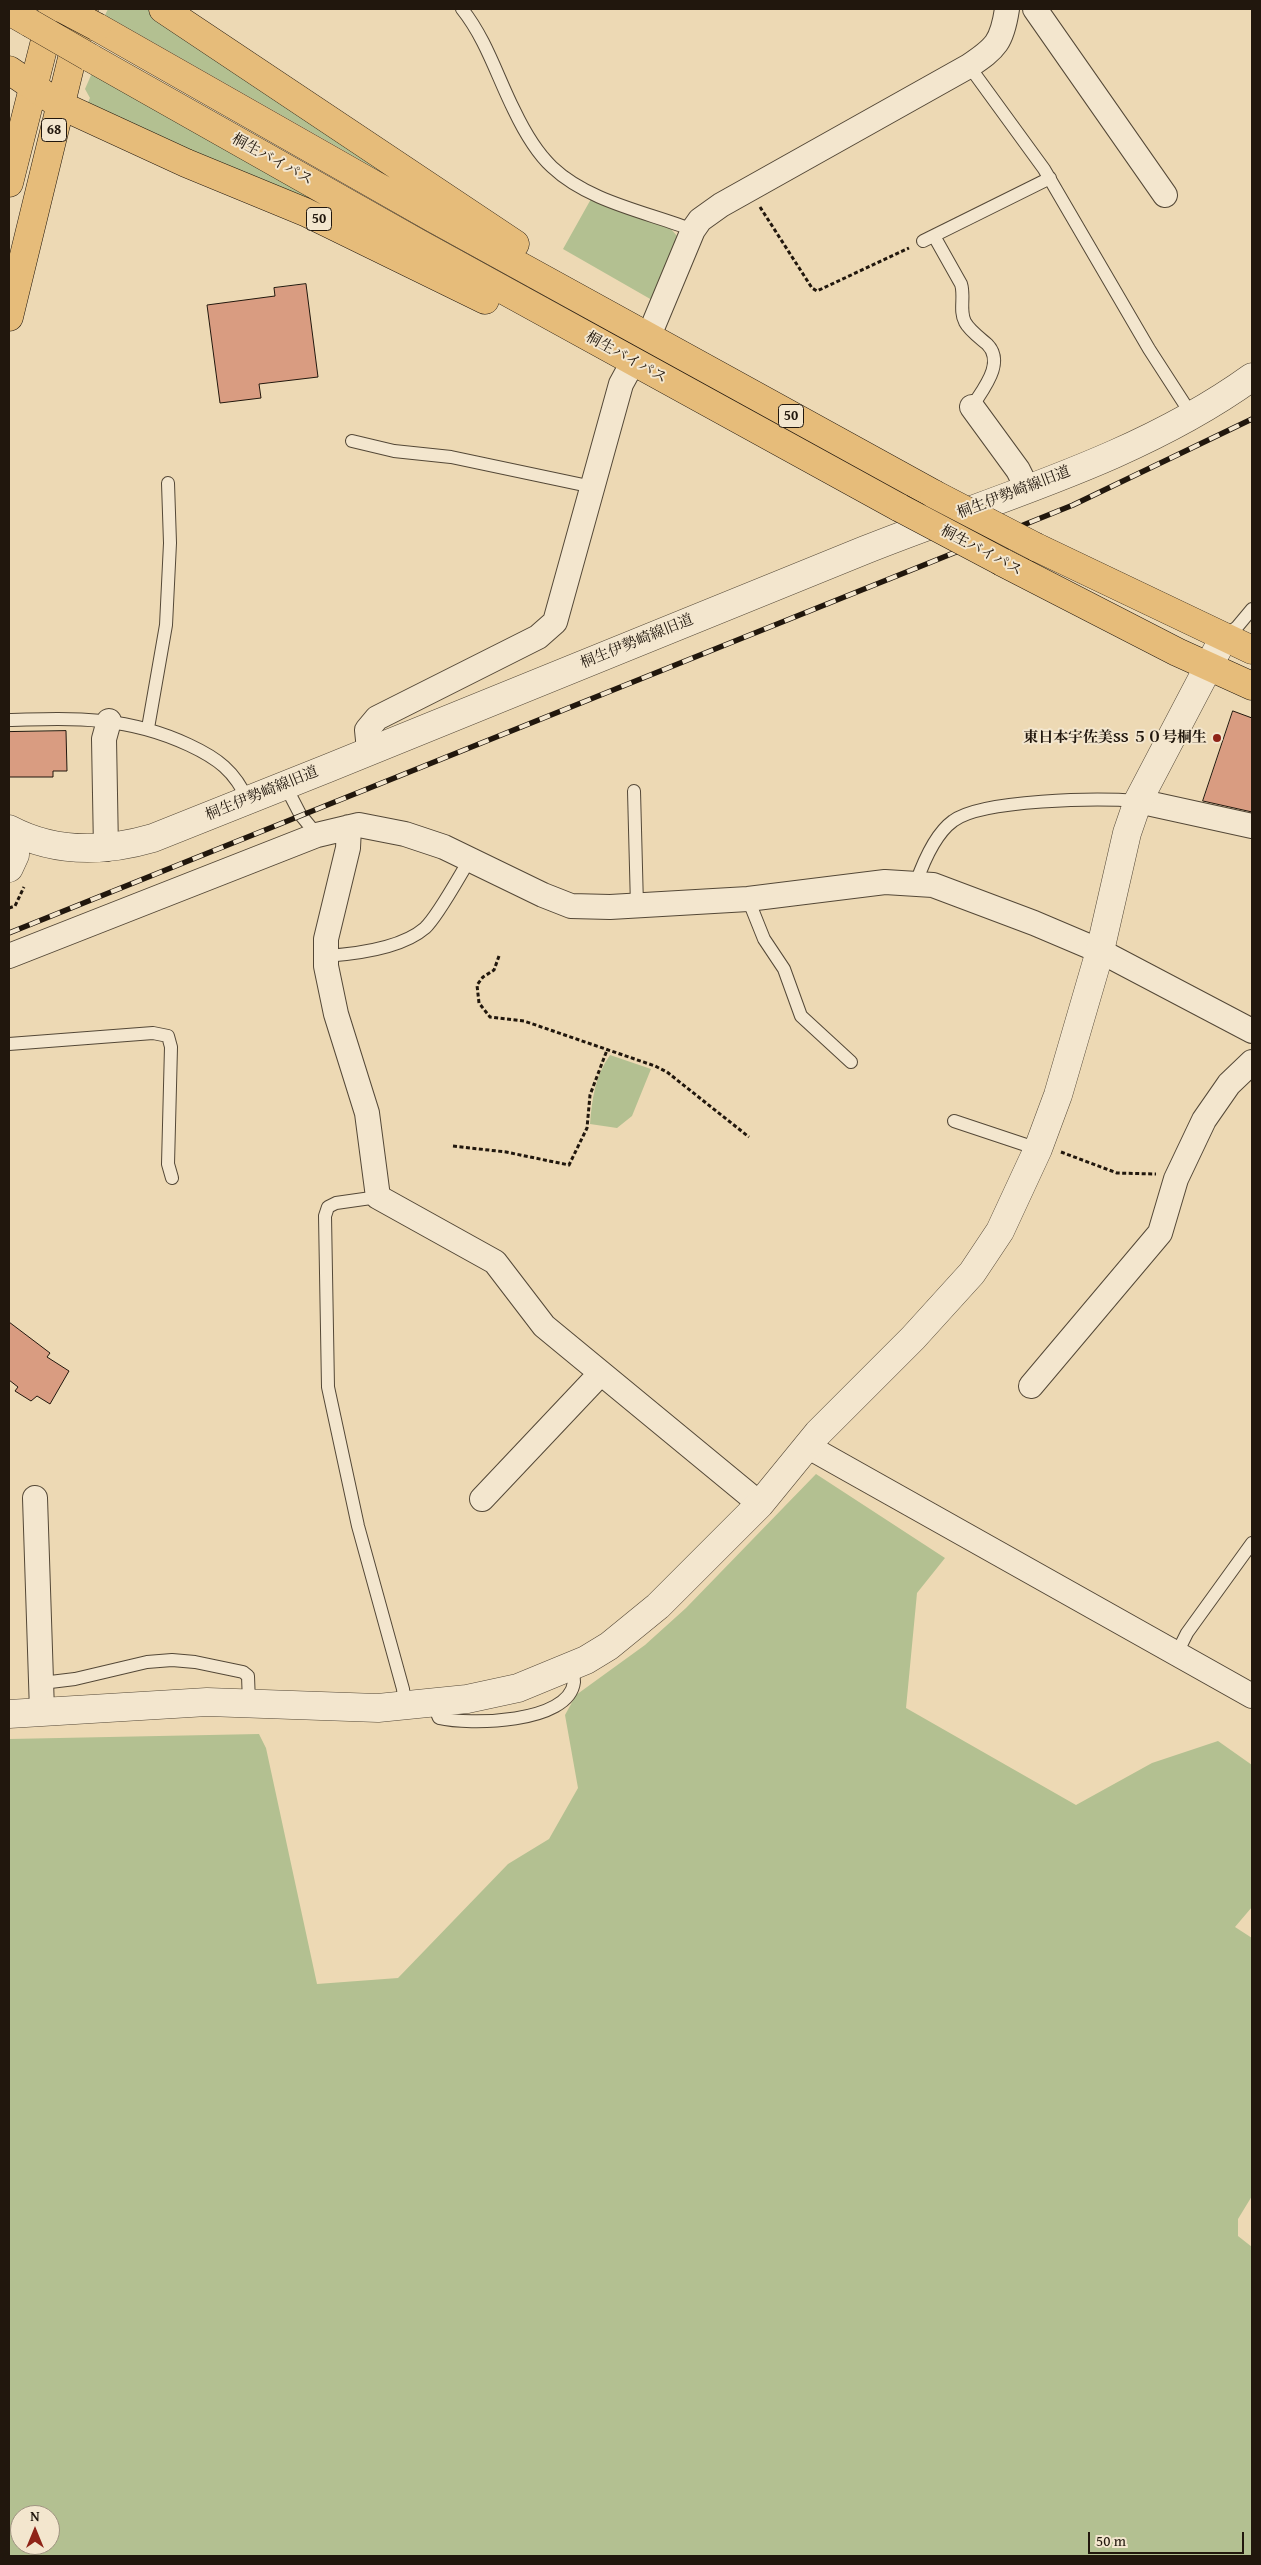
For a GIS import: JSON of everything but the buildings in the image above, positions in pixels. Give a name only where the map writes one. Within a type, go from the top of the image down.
[{"type":"main road","name":"68","points":[[9,183],[53,9]]},
{"type":"main road","name":"桐生バイパス","points":[[63,9],[90,18],[648,338],[934,494],[1036,547],[1252,650]]},
{"type":"main road","name":"50","points":[[163,9],[508,240],[609,298],[648,338]]},
{"type":"main road","name":"桐生バイパス","points":[[20,17],[633,362],[900,508],[1207,667],[1252,686]]},
{"type":"main road","name":"68","points":[[9,317],[60,105],[90,18]]},
{"type":"main road","name":"50","points":[[9,70],[60,105],[186,163],[305,212],[569,342],[633,362]]},
{"type":"street","points":[[648,338],[694,230],[704,216],[748,189],[969,66],[993,50],[1000,40],[1007,9]]},
{"type":"street","points":[[1035,9],[1165,195]]},
{"type":"street","points":[[369,750],[367,730],[377,718],[538,637],[549,629],[560,611],[621,384],[633,362]]},
{"type":"street","name":"桐生伊勢崎線旧道","points":[[11,834],[55,845],[106,848],[153,838],[875,546],[1110,454],[1191,414],[1252,377]]},
{"type":"street","points":[[972,407],[1018,470],[1027,488]]},
{"type":"street","points":[[9,1714],[167,1703],[248,1703],[351,1708],[405,1706],[433,1704],[494,1694],[540,1680],[572,1666],[608,1646],[658,1606],[760,1504],[806,1446],[913,1338],[972,1273],[1000,1232],[1039,1146],[1058,1095],[1100,952],[1127,833],[1138,801],[1224,637]]},
{"type":"street","points":[[106,848],[104,739],[109,720]]},
{"type":"street","points":[[1138,801],[1252,826]]},
{"type":"street","points":[[9,956],[317,835],[349,827],[370,826],[406,834],[470,859],[560,903],[583,907],[637,906],[748,899],[885,882],[916,883],[955,892],[1100,952],[1252,1031]]},
{"type":"street","points":[[349,827],[348,848],[326,939],[326,956],[330,994],[367,1113],[378,1197],[495,1262],[539,1321],[760,1504]]},
{"type":"street","points":[[9,868],[15,855],[11,834]]},
{"type":"street","points":[[1031,1386],[1160,1233],[1181,1168],[1204,1120],[1216,1099],[1252,1062]]},
{"type":"street","points":[[482,1499],[601,1373]]},
{"type":"street","points":[[806,1446],[1252,1696]]},
{"type":"street","points":[[35,1498],[42,1711]]},
{"type":"lane","points":[[462,9],[479,32],[532,144],[553,168],[580,187],[612,201],[694,230]]},
{"type":"lane","points":[[969,66],[1050,178],[1149,349],[1191,414]]},
{"type":"lane","points":[[972,407],[993,372],[994,356],[990,348],[965,323],[963,315],[964,292],[961,284],[929,238],[1050,178]]},
{"type":"lane","points":[[352,441],[394,451],[451,457],[593,487]]},
{"type":"lane","points":[[148,728],[166,624],[170,543],[168,483]]},
{"type":"lane","points":[[1224,637],[1237,627],[1252,609]]},
{"type":"lane","points":[[9,720],[80,718],[109,720],[148,728],[205,752],[238,778],[248,800]]},
{"type":"lane","points":[[285,785],[300,814],[317,835]]},
{"type":"lane","points":[[634,791],[637,906]]},
{"type":"lane","points":[[916,883],[942,832],[957,819],[975,810],[1039,803],[1115,799],[1138,801]]},
{"type":"lane","points":[[326,956],[372,950],[408,939],[424,928],[470,859]]},
{"type":"lane","points":[[748,899],[764,939],[784,968],[801,1016],[851,1062]]},
{"type":"lane","points":[[9,1044],[153,1033],[168,1036],[171,1048],[168,1164],[172,1178]]},
{"type":"lane","points":[[954,1121],[1039,1146]]},
{"type":"lane","points":[[378,1197],[336,1203],[328,1207],[325,1216],[327,1380],[341,1456],[358,1526],[403,1689],[405,1706]]},
{"type":"lane","points":[[1177,1653],[1187,1633],[1252,1543]]},
{"type":"lane","points":[[42,1683],[75,1679],[147,1662],[172,1660],[195,1662],[243,1672],[248,1676],[248,1703]]},
{"type":"path","points":[[748,189],[812,288],[817,291],[929,238]]},
{"type":"path","points":[[499,956],[494,970],[482,977],[477,984],[480,1003],[485,1013],[490,1017],[524,1021],[655,1066],[667,1072],[749,1137]]},
{"type":"path","points":[[453,1146],[506,1152],[566,1166],[569,1165],[587,1128],[590,1096],[606,1050]]},
{"type":"path","points":[[1039,1146],[1117,1173],[1148,1175],[1181,1168]]},
{"type":"green space","points":[[108,9],[152,9],[438,204],[105,15]]},
{"type":"green space","points":[[92,73],[411,253],[87,104],[90,98],[85,89]]},
{"type":"green space","points":[[591,199],[671,229],[678,237],[652,300],[563,249]]},
{"type":"green space","points":[[610,1055],[651,1069],[632,1116],[617,1128],[590,1124],[595,1088],[601,1071]]},
{"type":"green space","points":[[816,1474],[945,1558],[917,1593],[906,1708],[1076,1805],[1152,1763],[1218,1741],[1252,1765],[1252,1907],[1235,1927],[1252,1938],[1252,2196],[1238,2219],[1238,2236],[1252,2247],[1252,2556],[9,2556],[9,1739],[259,1734],[266,1748],[317,1984],[398,1978],[508,1864],[549,1839],[578,1788],[565,1715],[576,1695],[645,1645],[686,1608]]},
{"type":"railway","points":[[9,933],[1073,505],[1252,419]]},
{"type":"place","name":"東日本宇佐美SS ５０号桐生","points":[[1217,738]]}]
